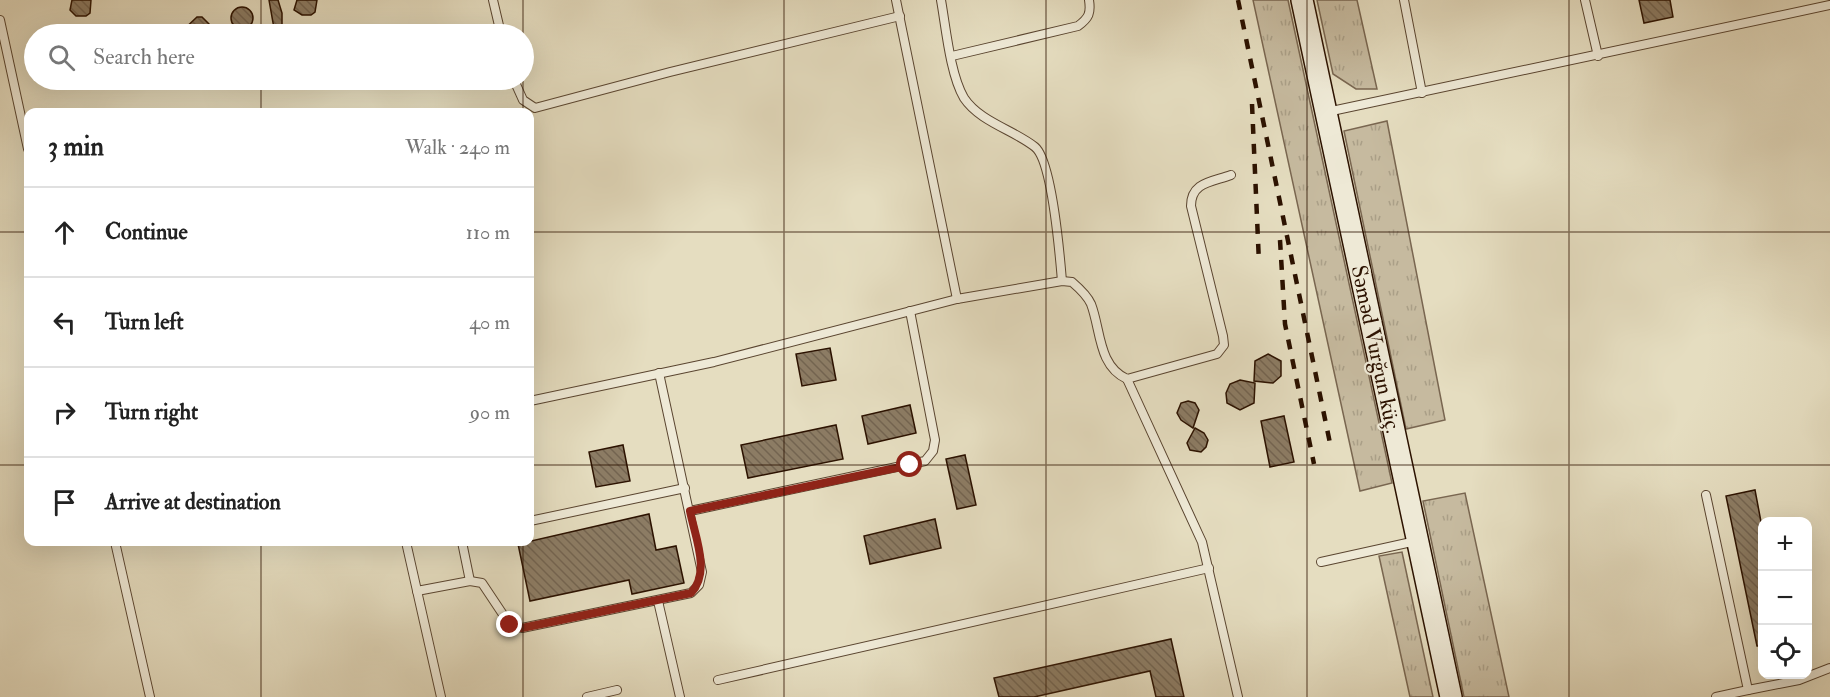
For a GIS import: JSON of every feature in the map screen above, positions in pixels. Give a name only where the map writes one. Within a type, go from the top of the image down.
[{"type":"main road","name":"Səməd Vurğun küç.","points":[[1302,0],[1451,697]]},
{"type":"lane","points":[[493,0],[499,24]]},
{"type":"lane","points":[[896,0],[957,299]]},
{"type":"lane","points":[[941,0],[963,96],[972,107],[1037,148],[1043,160],[1060,239],[1062,280]]},
{"type":"lane","points":[[952,56],[1078,26],[1088,19],[1091,10],[1089,0]]},
{"type":"lane","points":[[1404,0],[1422,93]]},
{"type":"lane","points":[[1585,0],[1598,56]]},
{"type":"lane","points":[[1326,113],[1830,5]]},
{"type":"lane","points":[[518,90],[523,100],[535,108],[670,72],[900,16]]},
{"type":"lane","points":[[0,20],[24,130]]},
{"type":"lane","points":[[1127,379],[1221,351],[1223,336],[1191,206],[1191,198],[1194,190],[1200,186],[1231,175]]},
{"type":"lane","points":[[534,400],[714,362],[957,299],[1062,280],[1072,282],[1090,302],[1104,355],[1117,374],[1127,379],[1202,542],[1238,697]]},
{"type":"lane","points":[[690,511],[925,460],[933,451],[935,440],[910,311]]},
{"type":"lane","points":[[417,591],[470,581],[483,583],[510,625],[522,628],[691,593],[699,585],[702,572],[659,373]]},
{"type":"lane","points":[[534,520],[685,488]]},
{"type":"lane","points":[[1706,495],[1748,690]]},
{"type":"lane","points":[[1321,562],[1418,540]]},
{"type":"lane","points":[[117,546],[150,697]]},
{"type":"lane","points":[[407,546],[441,697]]},
{"type":"lane","points":[[463,546],[470,581]]},
{"type":"lane","points":[[718,680],[1209,568]]},
{"type":"lane","points":[[658,601],[680,697]]},
{"type":"lane","points":[[1716,697],[1737,695],[1748,690],[1798,680],[1830,668]]},
{"type":"lane","points":[[587,697],[617,690]]},
{"type":"green space","points":[[1253,0],[1288,0],[1392,483],[1360,491]]},
{"type":"green space","points":[[1317,0],[1357,0],[1377,89],[1356,89],[1333,74]]},
{"type":"green space","points":[[1387,121],[1445,420],[1406,429],[1344,131]]},
{"type":"green space","points":[[1465,493],[1509,697],[1464,697],[1423,501]]},
{"type":"green space","points":[[1402,552],[1433,697],[1410,697],[1379,556]]},
{"type":"building","points":[[72,0],[91,0],[90,13],[86,16],[76,16],[70,10]]},
{"type":"building","points":[[269,0],[278,0],[282,13],[282,24],[273,24]]},
{"type":"building","points":[[297,0],[317,0],[315,12],[311,15],[302,15],[294,10]]},
{"type":"building","points":[[1639,0],[1670,0],[1673,17],[1644,23]]},
{"type":"building","points":[[238,8],[246,8],[252,14],[251,24],[233,24],[232,22],[232,14]]},
{"type":"building","points":[[197,17],[202,17],[209,24],[190,24]]},
{"type":"building","points":[[830,348],[836,380],[802,386],[796,354]]},
{"type":"building","points":[[1268,354],[1281,361],[1281,376],[1273,383],[1254,381],[1255,361]]},
{"type":"building","points":[[1240,380],[1255,383],[1254,403],[1240,410],[1227,403],[1226,393],[1230,384]]},
{"type":"building","points":[[1188,401],[1195,403],[1199,410],[1193,428],[1181,420],[1177,413],[1181,403]]},
{"type":"building","points":[[910,405],[916,433],[868,444],[862,416]]},
{"type":"building","points":[[1284,416],[1294,462],[1270,467],[1261,421]]},
{"type":"building","points":[[836,425],[843,459],[748,478],[741,445]]},
{"type":"building","points":[[1195,428],[1204,433],[1208,440],[1201,452],[1190,450],[1187,443]]},
{"type":"building","points":[[623,445],[630,481],[596,487],[589,452]]},
{"type":"building","points":[[965,455],[976,505],[957,509],[946,459]]},
{"type":"building","points":[[1755,490],[1760,517],[1758,517],[1758,646],[1757,646],[1726,496]]},
{"type":"building","points":[[649,514],[656,550],[676,546],[684,583],[632,594],[629,580],[530,601],[518,546],[534,546],[534,540]]},
{"type":"building","points":[[935,519],[941,548],[870,564],[864,536]]},
{"type":"building","points":[[1171,639],[1184,697],[1156,697],[1150,671],[1034,697],[999,697],[994,678]]},
{"type":"railway","points":[[1238,0],[1331,448]]},
{"type":"railway","points":[[1252,104],[1259,263]]},
{"type":"railway","points":[[1280,240],[1285,324],[1314,464]]},
{"type":"route","points":[[510,625],[522,628],[691,593],[699,585],[702,572],[690,511],[910,465]]}]
